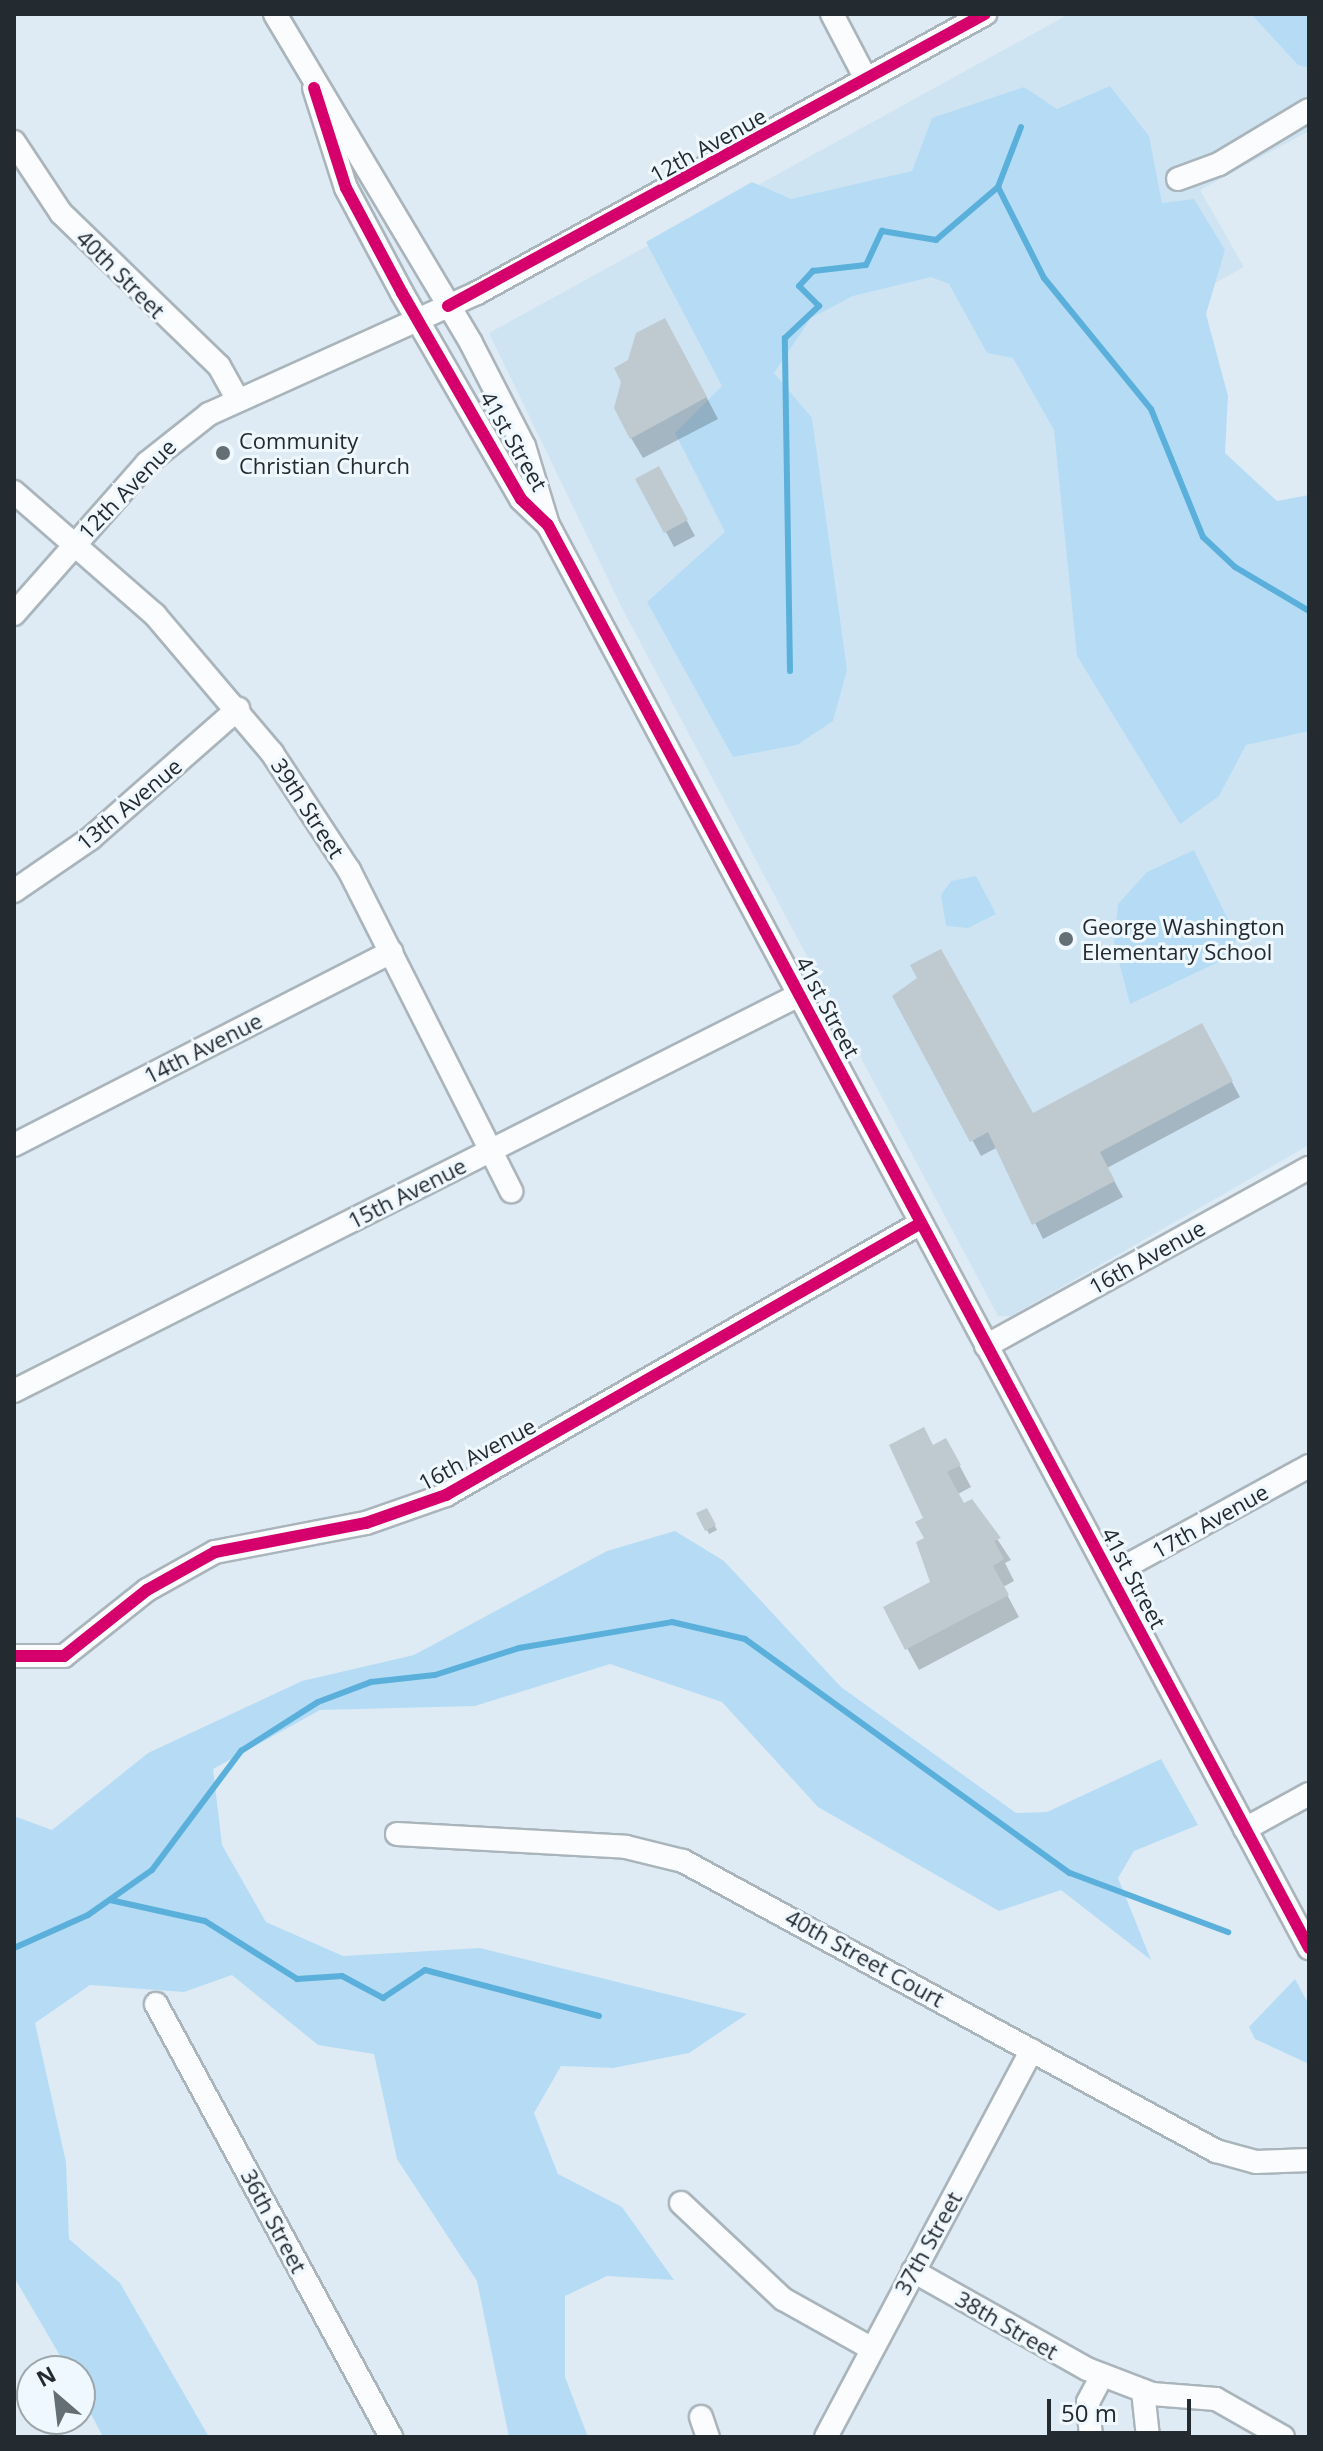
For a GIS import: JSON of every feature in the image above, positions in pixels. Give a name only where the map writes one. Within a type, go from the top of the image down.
[{"type":"street","name":"41st Street","points":[[275,14],[314,88],[346,188],[521,499],[548,525]]},
{"type":"street","points":[[832,14],[866,79]]},
{"type":"street","name":"12th Avenue","points":[[14,614],[75,542],[163,448],[237,398],[448,306],[985,14]]},
{"type":"street","name":"41st Street","points":[[314,88],[351,132],[524,446],[548,525],[1309,1948]]},
{"type":"street","points":[[1178,179],[1219,164],[1309,110]]},
{"type":"street","name":"40th Street","points":[[14,142],[61,213],[219,366],[237,398]]},
{"type":"street","name":"39th Street","points":[[14,492],[75,542],[155,615],[238,709],[308,803],[391,952],[511,1191]]},
{"type":"street","name":"13th Avenue","points":[[14,891],[108,824],[238,709]]},
{"type":"street","name":"14th Avenue","points":[[14,1145],[391,952]]},
{"type":"street","name":"15th Avenue","points":[[14,1391],[799,995]]},
{"type":"street","name":"16th Avenue","points":[[986,1346],[1309,1168]]},
{"type":"street","name":"16th Avenue","points":[[24,1658],[75,1650],[147,1590],[203,1556],[257,1539],[366,1523],[446,1495],[921,1223]]},
{"type":"street","name":"17th Avenue","points":[[1110,1575],[1309,1466]]},
{"type":"street","points":[[1245,1829],[1309,1794]]},
{"type":"street","name":"40th Street Court","points":[[397,1834],[626,1847],[683,1861],[1216,2151],[1256,2162],[1309,2160]]},
{"type":"street","name":"36th Street","points":[[156,2004],[391,2437]]},
{"type":"street","name":"37th Street","points":[[826,2437],[869,2347],[1032,2050]]},
{"type":"street","points":[[681,2203],[783,2299],[869,2347]]},
{"type":"street","name":"38th Street","points":[[913,2271],[1102,2376],[1143,2391],[1216,2399],[1283,2437]]},
{"type":"street","points":[[1091,2437],[1088,2402],[1102,2376]]},
{"type":"street","points":[[1143,2391],[1148,2437]]},
{"type":"shaded area","points":[[1069,14],[1309,14],[1309,131],[1200,190],[1244,267],[1138,325],[1309,646],[1309,1145],[1011,1316],[998,1316],[622,608],[489,333]]},
{"type":"shaded area","points":[[1251,14],[1309,14],[1309,68],[1298,65]]},
{"type":"shaded area","points":[[1110,86],[1149,136],[1162,203],[1194,199],[1225,250],[1206,314],[1228,396],[1225,453],[1277,501],[1309,495],[1309,731],[1246,745],[1219,796],[1180,824],[1077,656],[1054,430],[1013,358],[987,353],[949,284],[931,277],[853,296],[811,318],[774,373],[812,418],[847,670],[833,721],[797,745],[733,757],[647,602],[725,532],[675,433],[722,386],[646,242],[752,182],[791,199],[912,171],[932,118],[1024,87],[1057,109]]},
{"type":"shaded area","points":[[1194,850],[1237,938],[1229,957],[1130,1004],[1114,943],[1118,904],[1147,872]]},
{"type":"shaded area","points":[[976,876],[996,914],[968,928],[946,926],[941,895],[951,881]]},
{"type":"shaded area","points":[[675,1531],[724,1561],[841,1687],[1016,1813],[1047,1812],[1161,1759],[1198,1825],[1134,1851],[1118,1878],[1151,1960],[1061,1890],[999,1911],[818,1807],[722,1702],[610,1664],[475,1706],[320,1710],[213,1769],[222,1845],[266,1922],[343,1956],[480,1948],[747,2014],[689,2053],[613,2068],[561,2066],[534,2113],[558,2174],[622,2207],[674,2280],[607,2276],[565,2296],[565,2377],[588,2437],[509,2437],[477,2281],[397,2159],[374,2054],[318,2045],[232,1975],[184,1992],[90,1985],[35,2023],[66,2162],[69,2239],[120,2283],[209,2437],[103,2437],[96,2424],[96,2355],[60,2355],[14,2277],[14,1816],[52,1830],[148,1753],[302,1681],[414,1655],[607,1551]]},
{"type":"shaded area","points":[[1295,1979],[1309,2005],[1309,2064],[1255,2039],[1249,2027]]},
{"type":"building","points":[[665,318],[707,397],[630,439],[614,408],[621,382],[614,368],[628,360],[636,333]]},
{"type":"building","points":[[659,466],[688,520],[664,533],[635,479]]},
{"type":"building","points":[[941,949],[1033,1113],[1202,1023],[1233,1081],[1100,1152],[1115,1181],[1032,1225],[988,1132],[970,1142],[892,996],[917,978],[910,965]]},
{"type":"building","points":[[924,1427],[933,1445],[946,1438],[961,1465],[947,1472],[964,1503],[972,1499],[1001,1538],[994,1541],[1004,1559],[993,1566],[1009,1595],[905,1650],[883,1607],[930,1582],[916,1542],[924,1538],[915,1522],[923,1518],[889,1445]]},
{"type":"building","points":[[707,1508],[716,1525],[705,1531],[696,1513]]},
{"type":"waterway","points":[[1021,127],[998,187],[1044,278],[1151,409],[1203,537],[1235,567],[1309,611]]},
{"type":"waterway","points":[[790,671],[785,338],[819,306],[799,286],[813,271],[866,265],[882,231],[936,240],[998,187]]},
{"type":"waterway","points":[[14,1948],[88,1915],[152,1870],[241,1751],[318,1702],[371,1682],[435,1675],[519,1648],[672,1622],[745,1639],[1070,1873],[1228,1932]]},
{"type":"waterway","points":[[110,1900],[205,1921],[297,1979],[342,1976],[383,1998],[425,1970],[599,2016]]},
{"type":"cycle path","points":[[448,306],[985,14]]},
{"type":"cycle path","points":[[314,88],[346,188],[402,293],[521,499],[548,525],[1309,1948]]},
{"type":"cycle path","points":[[14,1656],[64,1656],[147,1590],[215,1552],[366,1523],[446,1495],[921,1223]]},
{"type":"place","name":"Community Christian Church","points":[[223,453]]},
{"type":"place","name":"George Washington Elementary School","points":[[1066,939]]}]
